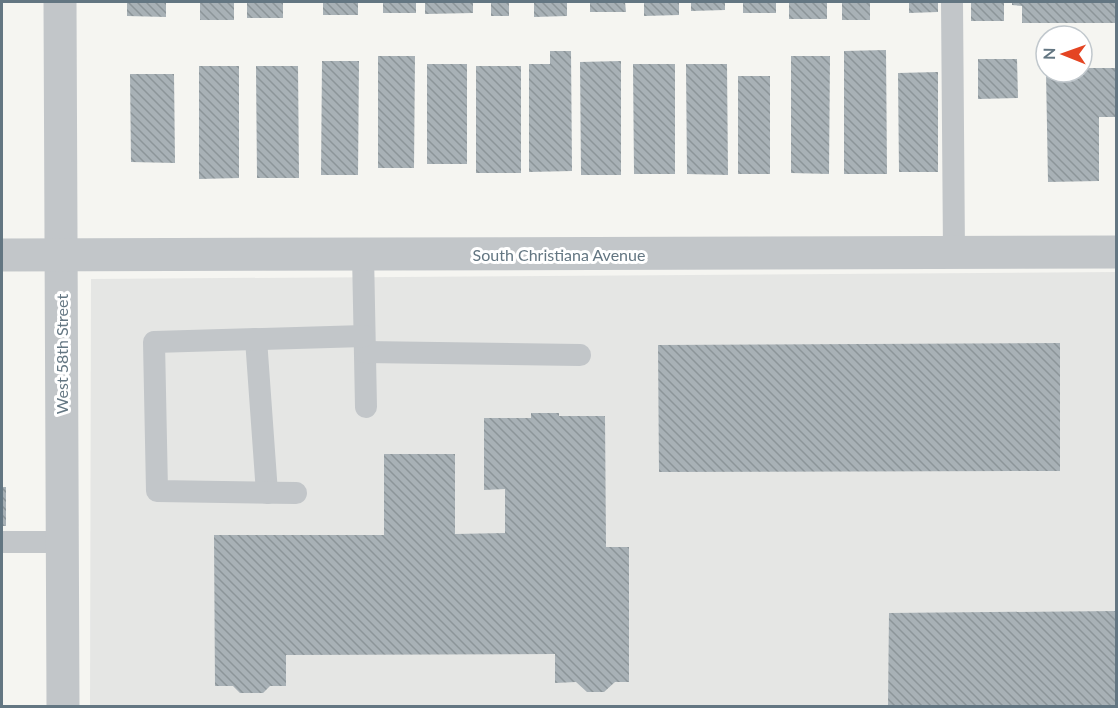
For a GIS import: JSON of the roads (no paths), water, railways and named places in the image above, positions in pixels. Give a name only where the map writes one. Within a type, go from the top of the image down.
[{"type":"street","name":"West 58th Street","points":[[60,2],[63,706]]},
{"type":"street","name":"South Christiana Avenue","points":[[2,255],[1116,252]]},
{"type":"lane","points":[[952,2],[954,252]]},
{"type":"lane","points":[[363,255],[366,406]]},
{"type":"lane","points":[[255,339],[267,493]]},
{"type":"lane","points":[[296,493],[157,491],[154,342],[255,339],[580,355]]},
{"type":"lane","points":[[2,542],[62,542]]}]
